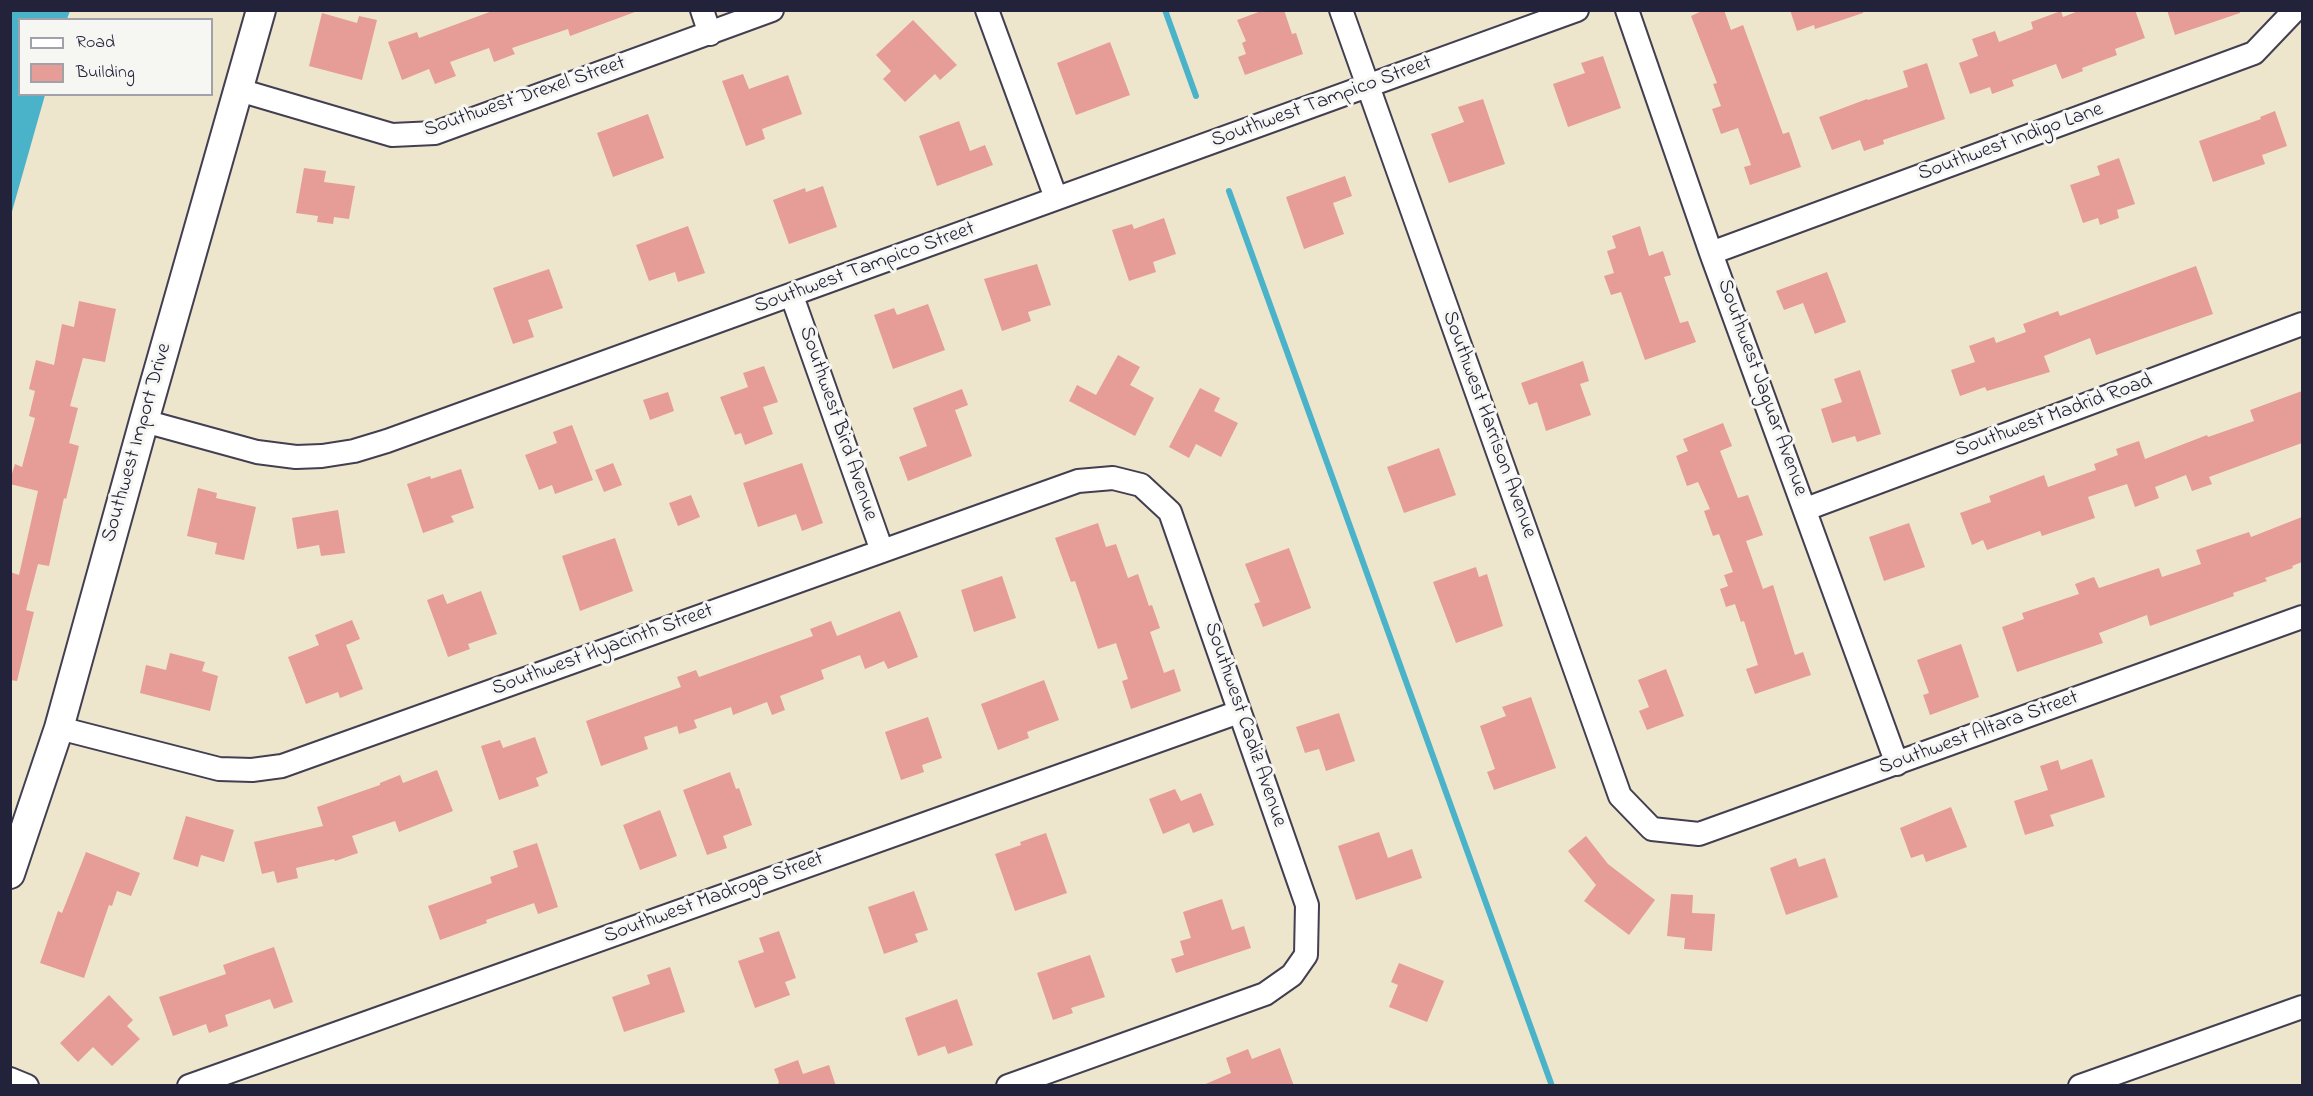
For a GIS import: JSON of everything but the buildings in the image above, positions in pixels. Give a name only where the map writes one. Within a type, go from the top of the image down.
[{"type":"street","name":"Southwest Import Drive","points":[[10,874],[59,728],[261,10]]},
{"type":"street","points":[[702,10],[710,34]]},
{"type":"street","name":"Southwest Drexel Street","points":[[239,90],[392,135],[435,133],[772,10]]},
{"type":"street","points":[[987,10],[1056,198]]},
{"type":"street","name":"Southwest Harrison Avenue","points":[[1341,10],[1620,796],[1652,829]]},
{"type":"street","name":"Southwest Tampico Street","points":[[144,421],[257,452],[296,457],[354,451],[792,296],[1577,10]]},
{"type":"street","name":"Southwest Jaguar Avenue","points":[[1627,10],[1711,254],[1806,509],[1897,764]]},
{"type":"street","name":"Southwest Indigo Lane","points":[[1711,254],[2254,53],[2295,10]]},
{"type":"street","name":"Southwest Bird Avenue","points":[[792,296],[882,551]]},
{"type":"street","name":"Southwest Madrid Road","points":[[1806,509],[2302,324]]},
{"type":"street","name":"Southwest Hyacinth Street","points":[[59,728],[219,769],[252,770],[282,766],[1078,481],[1113,478],[1141,485]]},
{"type":"street","name":"Southwest Cadiz Avenue","points":[[1008,1086],[1265,994],[1292,975],[1306,955],[1307,904],[1170,512],[1141,485]]},
{"type":"street","name":"Southwest Altara Street","points":[[1652,829],[1699,834],[2302,617]]},
{"type":"street","name":"Southwest Madroga Street","points":[[189,1086],[1239,712]]},
{"type":"street","points":[[2080,1086],[2302,1007]]},
{"type":"street","points":[[10,1079],[27,1086]]},
{"type":"water","points":[[11,10],[70,11],[67,18],[18,18],[18,96],[45,96],[11,215]]},
{"type":"waterway","points":[[1165,10],[1196,96]]},
{"type":"waterway","points":[[1229,191],[1552,1086]]}]
